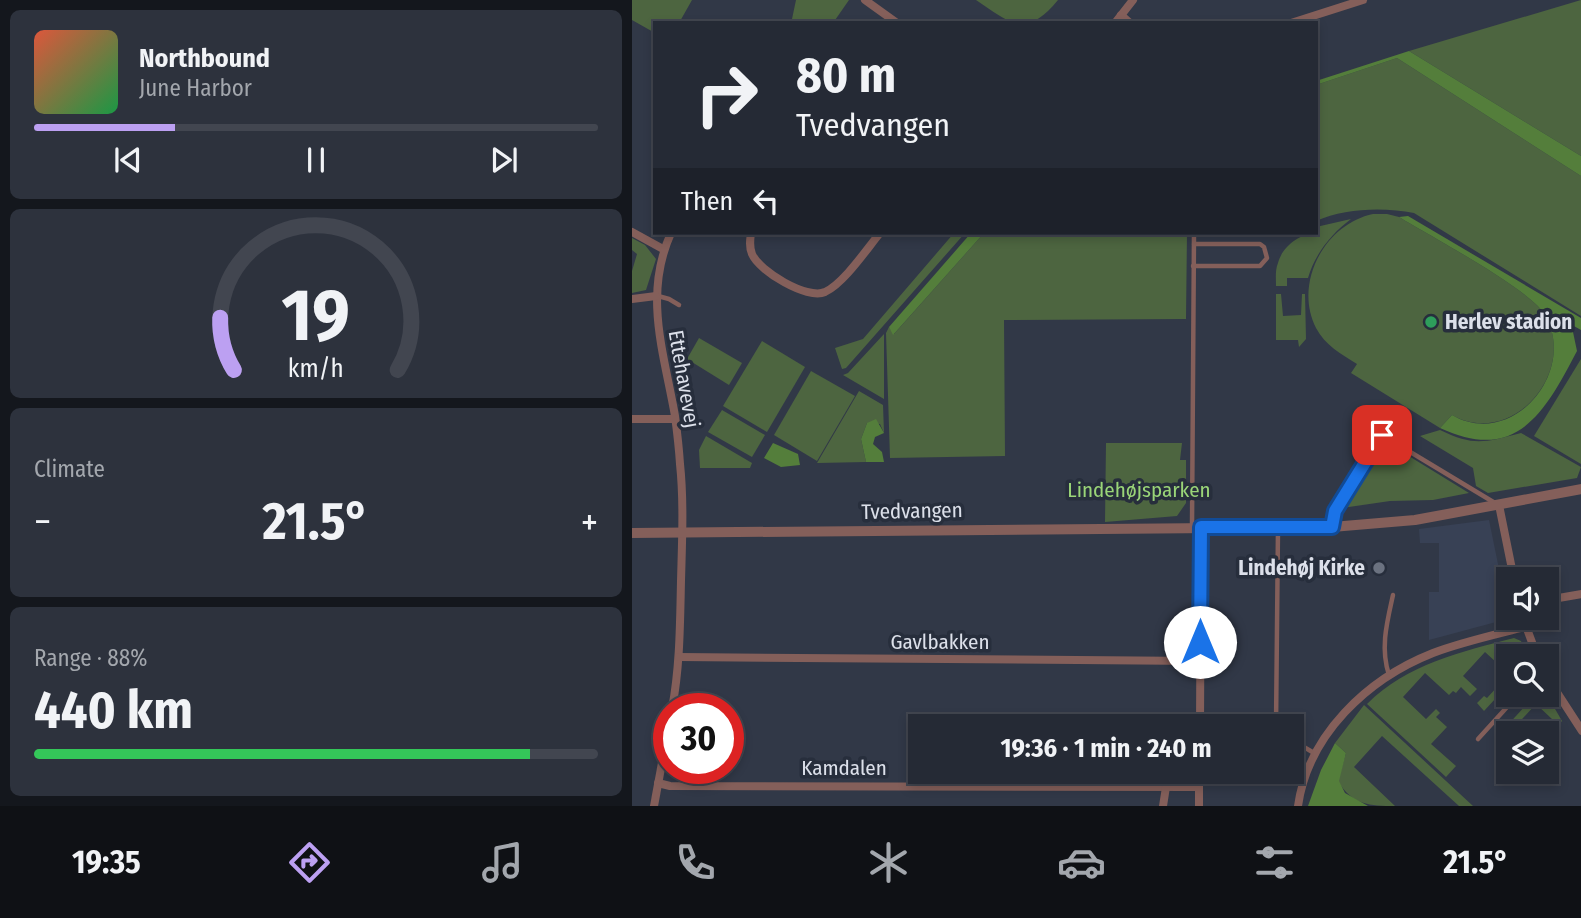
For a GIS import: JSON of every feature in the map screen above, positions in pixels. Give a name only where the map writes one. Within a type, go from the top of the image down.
[{"type":"street","points":[[865,0],[895,21]]},
{"type":"street","points":[[1118,19],[1133,0]]},
{"type":"street","points":[[1297,21],[1363,0]]},
{"type":"street","points":[[632,232],[664,249]]},
{"type":"street","name":"Ettehavevej","points":[[670,235],[664,249],[656,296],[657,326],[675,419],[680,470],[682,532],[679,657],[674,693]]},
{"type":"street","points":[[751,235],[749,243],[759,266],[810,294],[822,294],[835,286],[878,235]]},
{"type":"street","points":[[632,299],[656,296]]},
{"type":"street","points":[[632,419],[675,419]]},
{"type":"street","name":"Tvedvangen","points":[[632,533],[1332,527],[1415,520],[1581,489]]},
{"type":"street","points":[[1499,505],[1512,567]]},
{"type":"street","points":[[1196,527],[1200,714]]},
{"type":"street","points":[[1559,598],[1581,594]]},
{"type":"street","points":[[1298,806],[1301,782],[1314,753],[1326,735],[1359,698],[1389,675],[1411,663],[1454,646],[1514,630]]},
{"type":"street","name":"Gavlbakken","points":[[679,657],[1200,661]]},
{"type":"street","points":[[1559,696],[1581,731]]},
{"type":"street","points":[[654,806],[658,784]]},
{"type":"street","name":"Kamdalen","points":[[662,784],[1199,787]]},
{"type":"street","points":[[1163,806],[1166,787]]},
{"type":"street","points":[[1199,787],[1199,806]]},
{"type":"lane","points":[[1194,235],[1196,527]]},
{"type":"lane","points":[[1193,266],[1260,266],[1267,258],[1267,252],[1260,244],[1194,244]]},
{"type":"lane","points":[[656,296],[679,304]]},
{"type":"lane","points":[[1332,527],[1335,511],[1382,435],[1499,505]]},
{"type":"lane","points":[[1276,714],[1278,528]]},
{"type":"lane","points":[[1389,675],[1384,660],[1385,640],[1393,595]]},
{"type":"lane","points":[[1478,739],[1507,707]]},
{"type":"lane","points":[[1304,747],[1314,753]]},
{"type":"shaded area","points":[[1489,520],[1499,567],[1496,567],[1496,622],[1429,640],[1429,592],[1439,592],[1439,543],[1420,543],[1419,529]]},
{"type":"green space","points":[[632,0],[692,0],[680,21],[653,21],[653,32],[632,20]]},
{"type":"green space","points":[[796,0],[849,0],[834,21],[784,21],[792,19]]},
{"type":"green space","points":[[976,0],[1058,0],[1047,12],[1033,21],[1011,21]]},
{"type":"green space","points":[[1581,0],[1581,156],[1409,51]]},
{"type":"green space","points":[[1409,51],[1581,156],[1581,176],[1397,58],[1318,84],[1318,80]]},
{"type":"green space","points":[[1397,58],[1581,176],[1581,316],[1414,213],[1365,210],[1339,213],[1318,220],[1318,84]]},
{"type":"green space","name":"Herlev stadion","points":[[1373,214],[1399,217],[1520,291],[1545,315],[1553,337],[1553,359],[1546,381],[1533,399],[1516,413],[1496,422],[1475,423],[1452,415],[1440,428],[1351,373],[1357,364],[1334,349],[1320,334],[1310,311],[1308,293],[1318,258],[1341,230],[1356,220]]},
{"type":"green space","points":[[1408,216],[1581,318],[1581,330],[1563,320],[1573,332],[1577,351],[1553,394],[1540,412],[1509,436],[1489,440],[1467,438],[1440,428],[1452,415],[1475,423],[1496,422],[1516,414],[1533,400],[1546,381],[1553,360],[1553,337],[1545,315],[1520,291],[1399,217]]},
{"type":"green space","points":[[1351,219],[1325,245],[1308,278],[1287,278],[1287,286],[1276,286],[1276,269],[1283,252],[1292,242],[1304,235],[1318,235],[1318,227]]},
{"type":"green space","points":[[952,235],[963,235],[846,368],[842,369],[835,348],[863,339]]},
{"type":"green space","points":[[969,235],[982,235],[893,335],[889,327]]},
{"type":"green space","points":[[982,235],[1187,235],[1186,319],[1004,320],[1005,456],[890,458],[886,333],[889,327],[894,334]]},
{"type":"green space","points":[[632,238],[645,245],[656,259],[646,290],[632,293],[632,271],[637,254],[632,250]]},
{"type":"green space","points":[[1276,294],[1281,294],[1283,316],[1301,315],[1302,294],[1305,294],[1306,339],[1299,347],[1298,340],[1276,340]]},
{"type":"green space","points":[[884,334],[884,399],[843,375],[848,373]]},
{"type":"green space","points":[[699,338],[742,363],[729,385],[687,359]]},
{"type":"green space","points":[[762,341],[805,367],[767,432],[723,406]]},
{"type":"green space","points":[[1581,359],[1581,464],[1534,436]]},
{"type":"green space","points":[[811,371],[855,396],[817,461],[774,435]]},
{"type":"green space","points":[[859,391],[883,405],[884,433],[880,424],[867,423],[861,439],[866,462],[817,463]]},
{"type":"green space","points":[[722,410],[765,435],[752,457],[708,432]]},
{"type":"green space","points":[[876,419],[884,433],[875,437],[873,444],[882,452],[884,462],[866,462],[861,439],[867,423]]},
{"type":"green space","points":[[1440,430],[1472,441],[1498,439],[1521,433],[1581,467],[1577,478],[1488,493],[1476,486],[1473,468],[1420,436]]},
{"type":"green space","points":[[706,436],[752,463],[750,468],[700,468],[699,450]]},
{"type":"green space","points":[[1386,442],[1469,493],[1433,500],[1390,501],[1342,508],[1380,444]]},
{"type":"green space","points":[[773,443],[798,454],[800,465],[781,467],[764,458]]},
{"type":"green space","name":"Lindehøjsparken","points":[[1106,443],[1182,443],[1180,460],[1186,460],[1186,503],[1177,516],[1105,522]]},
{"type":"green space","points":[[1514,638],[1522,644],[1496,644],[1496,662],[1485,652],[1463,676],[1477,689],[1470,696],[1461,687],[1456,693],[1453,691],[1449,695],[1425,673],[1403,697],[1426,719],[1436,709],[1440,713],[1436,717],[1447,727],[1431,744],[1456,766],[1446,777],[1367,704],[1399,679],[1436,661]]},
{"type":"green space","points":[[1496,688],[1496,698],[1484,711],[1477,703],[1484,696],[1487,698]]},
{"type":"green space","points":[[1364,705],[1473,806],[1459,806],[1382,736],[1354,767],[1395,806],[1370,804],[1349,795],[1338,781],[1346,753],[1335,743]]},
{"type":"green space","points":[[1524,707],[1533,707],[1520,721],[1511,721]]},
{"type":"green space","points":[[1539,707],[1554,707],[1562,721],[1559,724],[1559,721],[1553,720]]},
{"type":"green space","points":[[1335,743],[1346,753],[1339,781],[1345,793],[1368,806],[1308,806],[1321,770]]},
{"type":"place","name":"Herlev stadion","points":[[1431,322]]},
{"type":"place","name":"Lindehøj Kirke","points":[[1379,568]]},
{"type":"route","points":[[1200,642],[1201,527],[1332,527],[1335,511],[1382,435]]}]
